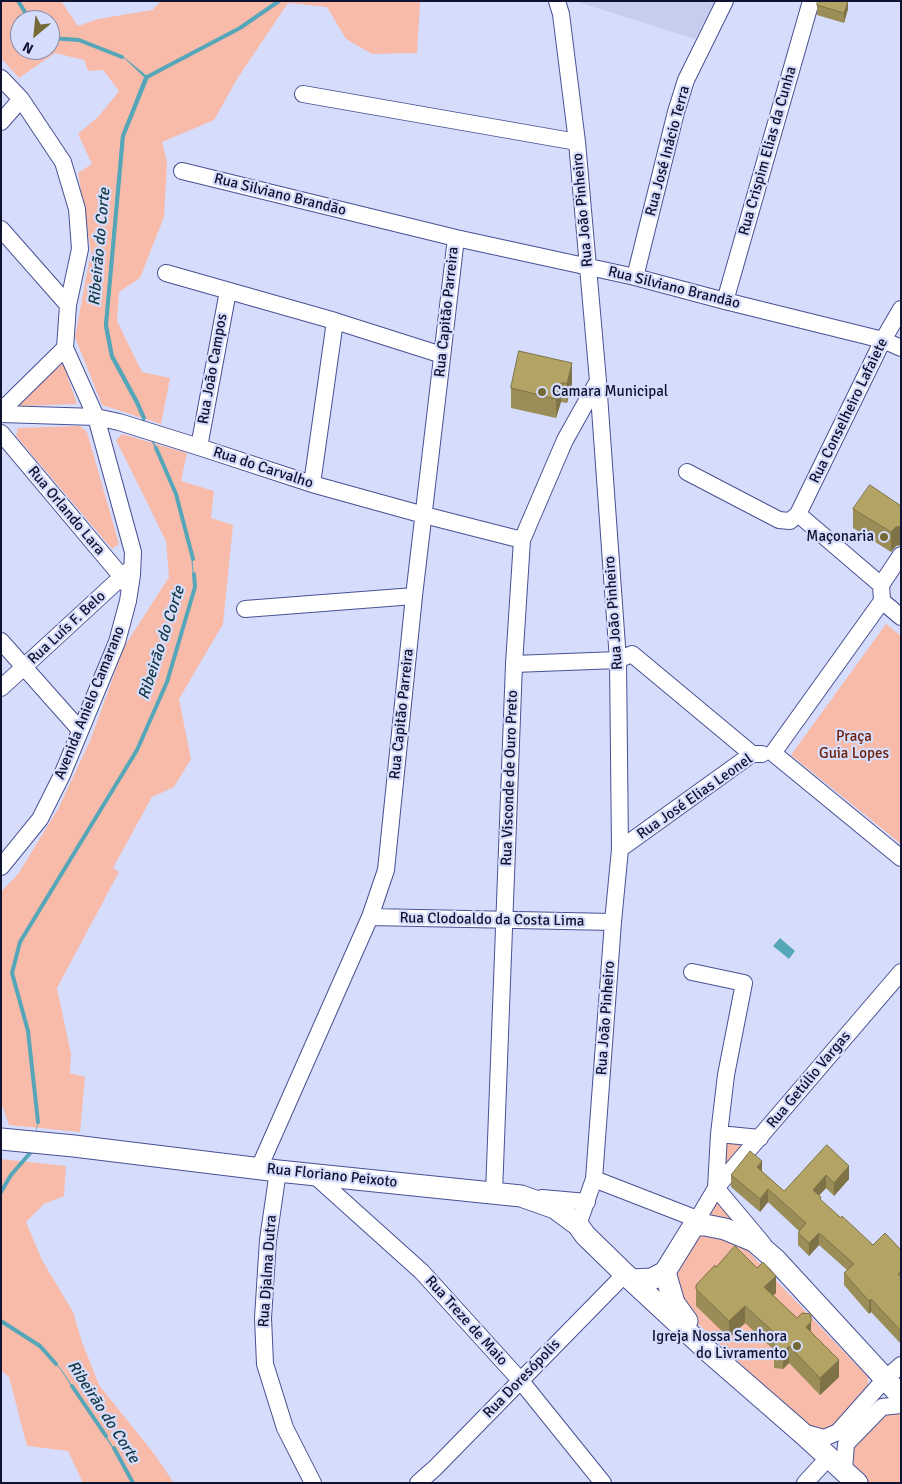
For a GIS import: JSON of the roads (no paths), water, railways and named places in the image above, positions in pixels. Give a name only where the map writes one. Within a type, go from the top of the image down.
[{"type":"main road","name":"Rua Floriano Peixoto","points":[[1,1138],[521,1196],[555,1208],[576,1211],[585,1236],[708,1351]]},
{"type":"main road","points":[[628,1277],[652,1279],[665,1272],[695,1222],[725,1228],[754,1241],[776,1260],[901,1396]]},
{"type":"main road","points":[[665,1272],[674,1303],[708,1351],[801,1432],[840,1461]]},
{"type":"street","name":"Rua João Pinheiro","points":[[557,1],[561,14],[577,142],[598,381],[618,660],[620,849],[594,1179],[576,1211]]},
{"type":"street","name":"Rua José Inácio Terra","points":[[635,277],[676,112],[686,80],[725,1]]},
{"type":"street","name":"Rua Crispim Elias da Cunha","points":[[725,301],[811,1]]},
{"type":"street","name":"Avenida Anielo Camarano","points":[[1,78],[21,99],[62,162],[77,209],[80,249],[68,305],[65,348],[96,416],[133,552],[117,642],[62,775],[40,819],[3,861]]},
{"type":"street","points":[[303,94],[577,142]]},
{"type":"street","points":[[1,122],[21,99]]},
{"type":"street","name":"Rua Silviano Brandão","points":[[182,171],[456,238],[635,277],[883,340],[901,348]]},
{"type":"street","points":[[1,228],[68,305]]},
{"type":"street","name":"Rua Capitão Parreira","points":[[269,1169],[370,917],[386,870],[414,596],[456,238]]},
{"type":"street","points":[[166,273],[335,321],[442,354]]},
{"type":"street","name":"Rua João Campos","points":[[199,447],[228,291]]},
{"type":"street","name":"Rua Conselheiro Lafaiete","points":[[798,514],[883,340],[901,308]]},
{"type":"street","points":[[312,484],[335,321]]},
{"type":"street","points":[[1,412],[65,348]]},
{"type":"street","name":"Rua Visconde de Ouro Preto","points":[[494,1193],[514,664],[522,540],[565,440],[598,381]]},
{"type":"street","name":"Rua do Carvalho","points":[[1,412],[96,416],[312,484],[522,540]]},
{"type":"street","name":"Rua Orlando Lara","points":[[1,433],[128,578]]},
{"type":"street","points":[[687,472],[779,520],[790,521],[798,514],[881,593],[901,617]]},
{"type":"street","points":[[901,555],[881,593],[773,753],[901,858]]},
{"type":"street","name":"Rua Luís F. Belo","points":[[1,688],[128,578]]},
{"type":"street","points":[[245,609],[414,596]]},
{"type":"street","points":[[1,642],[80,730]]},
{"type":"street","points":[[514,664],[618,660],[632,654],[752,754]]},
{"type":"street","name":"Rua José Elias Leonel","points":[[620,849],[752,754],[773,753]]},
{"type":"street","name":"Rua Clodoaldo da Costa Lima","points":[[370,917],[613,922]]},
{"type":"street","points":[[692,972],[744,983],[726,1075],[719,1134],[716,1188],[776,1260]]},
{"type":"street","name":"Rua Getúlio Vargas","points":[[695,1222],[716,1188],[901,972]]},
{"type":"street","points":[[719,1134],[760,1138]]},
{"type":"street","name":"Rua Djalma Dutra","points":[[269,1169],[268,1240],[263,1318],[265,1364],[285,1428],[313,1483]]},
{"type":"street","name":"Rua Treze de Maio","points":[[313,1174],[422,1272],[520,1380],[603,1483]]},
{"type":"street","points":[[594,1179],[695,1222]]},
{"type":"street","name":"Rua Doresópolis","points":[[418,1483],[435,1468],[520,1380],[628,1277]]},
{"type":"street","points":[[840,1461],[838,1432],[885,1379],[901,1365]]},
{"type":"street","points":[[805,1483],[840,1461],[846,1444],[882,1407],[901,1405]]},
{"type":"waterway","points":[[18,1],[24,10]]},
{"type":"waterway","name":"Ribeirão do Corte","points":[[144,418],[112,356],[106,325],[123,136],[147,77],[240,28],[279,1]]},
{"type":"waterway","points":[[60,39],[79,40],[122,57]]},
{"type":"waterway","name":"Ribeirão do Corte","points":[[156,448],[176,494],[193,559]]},
{"type":"waterway","name":"Ribeirão do Corte","points":[[38,1122],[28,1031],[12,973],[20,942],[137,750],[167,682],[195,587],[194,574]]},
{"type":"waterway","name":"Ribeirão do Corte","points":[[1,1192],[11,1175],[32,1149]]},
{"type":"waterway","name":"Ribeirão do Corte","points":[[1,1321],[40,1346],[56,1364]]},
{"type":"waterway","name":"Ribeirão do Corte","points":[[72,1386],[106,1436]]},
{"type":"waterway","name":"Ribeirão do Corte","points":[[114,1448],[133,1483]]},
{"type":"place","name":"Camara Municipal","points":[[542,392]]},
{"type":"place","name":"Maçonaria","points":[[884,537]]},
{"type":"place","name":"Igreja Nossa Senhora do Livramento","points":[[797,1346]]},
{"type":"park label","name":"Praça Guia Lopes","points":[[854,746]]}]
